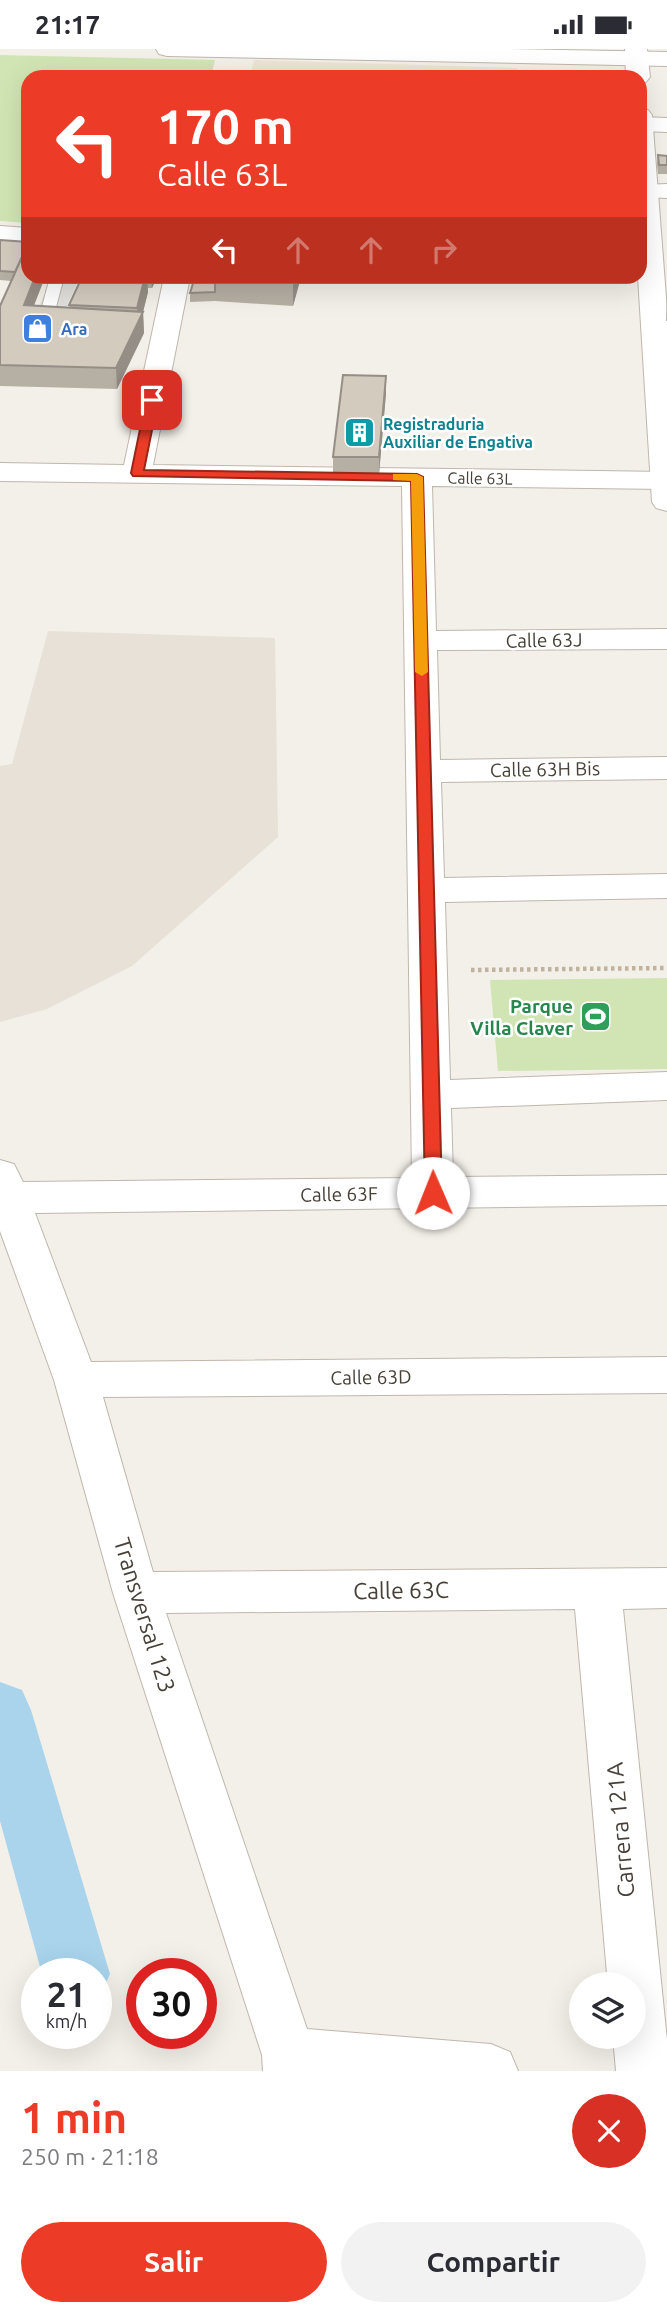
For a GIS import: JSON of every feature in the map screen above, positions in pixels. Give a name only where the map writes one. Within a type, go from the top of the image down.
[{"type":"street","points":[[167,49],[637,62],[667,59]]},
{"type":"street","points":[[218,70],[222,50]]},
{"type":"street","points":[[647,124],[667,125]]},
{"type":"street","points":[[647,151],[656,191],[652,275],[666,491]]},
{"type":"street","points":[[0,234],[21,236]]},
{"type":"street","points":[[137,473],[176,284]]},
{"type":"street","name":"Calle 63L","points":[[0,472],[417,477],[666,491]]},
{"type":"street","points":[[417,477],[433,1193]]},
{"type":"street","name":"Calle 63J","points":[[421,641],[667,639]]},
{"type":"street","name":"Calle 63H Bis","points":[[424,771],[667,768]]},
{"type":"street","points":[[427,890],[667,885]]},
{"type":"street","points":[[431,1095],[667,1086]]},
{"type":"street","name":"Calle 63F","points":[[5,1186],[433,1193],[667,1190]]},
{"type":"street","name":"Transversal 123","points":[[5,1186],[75,1380],[136,1593],[290,2063]]},
{"type":"street","name":"Calle 63D","points":[[75,1380],[667,1375]]},
{"type":"street","name":"Carrera 121A","points":[[597,1588],[643,2071]]},
{"type":"street","name":"Calle 63C","points":[[136,1593],[667,1588]]},
{"type":"street","points":[[290,2063],[491,2071]]},
{"type":"lane","points":[[45,322],[55,284]]},
{"type":"path","points":[[428,970],[667,968]]},
{"type":"shaded area","points":[[254,60],[517,68],[517,70],[252,70]]},
{"type":"shaded area","points":[[49,284],[77,284],[58,325],[31,324]]},
{"type":"shaded area","points":[[48,631],[275,638],[278,837],[132,966],[47,1009],[0,1022],[0,766],[12,764]]},
{"type":"green space","points":[[0,55],[215,60],[213,70],[21,70],[21,222],[0,221]]},
{"type":"green space","name":"Parque Villa Claver","points":[[667,978],[667,1069],[498,1071],[490,980]]},
{"type":"building","points":[[658,155],[667,156],[667,165],[659,165]]},
{"type":"building","points":[[0,240],[21,242],[21,259],[15,272],[0,271]]},
{"type":"building","name":"Ara","points":[[21,260],[21,284],[32,284],[24,305],[143,312],[116,368],[0,365],[0,306]]},
{"type":"building","points":[[79,284],[143,284],[137,308],[69,305]]},
{"type":"building","points":[[193,284],[215,284],[215,292],[190,293]]},
{"type":"building","name":"Registraduria Auxiliar de Engativa","points":[[343,375],[386,376],[379,457],[333,457]]},
{"type":"waterway","points":[[0,1710],[71,1958]]},
{"type":"slow traffic","points":[[398,477],[417,477],[422,672]]},
{"type":"place","name":"Ara","points":[[38,329]]},
{"type":"place","name":"Registraduria Auxiliar de Engativa","points":[[360,433]]},
{"type":"place","name":"Parque Villa Claver","points":[[596,1017]]},
{"type":"route","points":[[152,400],[137,473],[417,477],[433,1193]]}]
